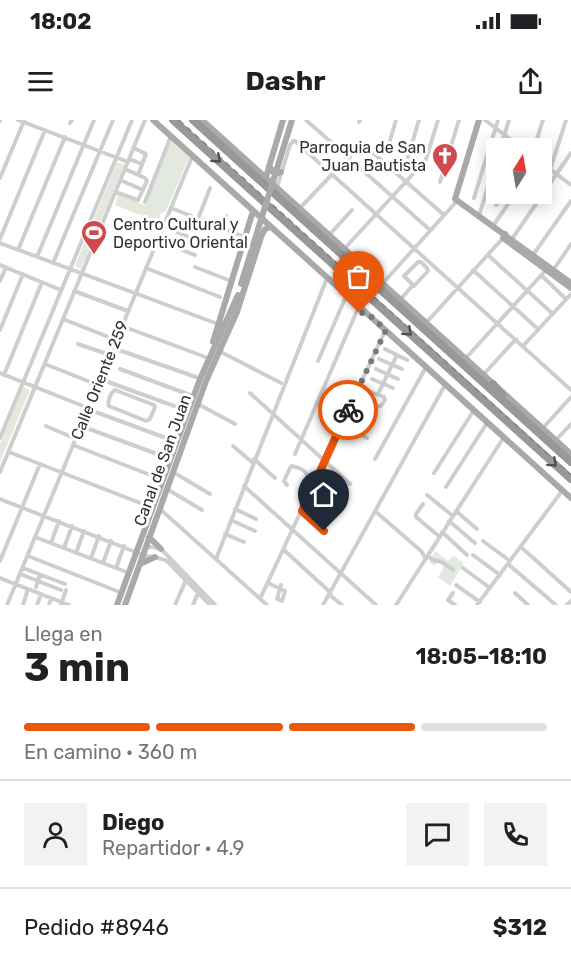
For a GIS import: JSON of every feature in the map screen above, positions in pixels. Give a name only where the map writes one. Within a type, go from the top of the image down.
[{"type":"highway","points":[[173,120],[571,479]]},
{"type":"highway","points":[[197,121],[571,462]]},
{"type":"highway","points":[[298,211],[315,222]]},
{"type":"highway","points":[[493,384],[516,412]]},
{"type":"main road","points":[[153,120],[571,498]]},
{"type":"main road","points":[[266,177],[283,120]]},
{"type":"main road","name":"Canal de San Juan","points":[[229,326],[292,120]]},
{"type":"main road","points":[[482,120],[455,202],[479,216],[571,282]]},
{"type":"main road","points":[[197,121],[266,177],[298,211]]},
{"type":"main road","points":[[269,166],[273,172],[281,172]]},
{"type":"main road","name":"Canal de San Juan","points":[[213,354],[218,324],[253,211]]},
{"type":"main road","points":[[315,222],[571,454]]},
{"type":"main road","name":"Canal de San Juan","points":[[125,605],[175,442],[213,354],[237,312],[261,237],[265,229],[271,227]]},
{"type":"main road","points":[[244,235],[251,230],[260,233],[261,237]]},
{"type":"main road","points":[[514,242],[544,272],[571,288]]},
{"type":"main road","name":"Canal de San Juan","points":[[117,605],[129,573],[149,537],[213,354],[238,295]]},
{"type":"main road","points":[[149,537],[161,549]]},
{"type":"main road","points":[[139,565],[156,557]]},
{"type":"street","points":[[18,120],[142,164]]},
{"type":"street","points":[[37,257],[94,120]]},
{"type":"street","points":[[53,263],[113,120]]},
{"type":"street","points":[[0,438],[132,120]]},
{"type":"street","points":[[0,472],[146,120]]},
{"type":"street","points":[[306,120],[430,230]]},
{"type":"street","points":[[408,157],[419,120]]},
{"type":"street","points":[[423,169],[438,120]]},
{"type":"street","points":[[440,182],[459,120]]},
{"type":"street","points":[[482,120],[508,138]]},
{"type":"street","points":[[474,198],[498,120]]},
{"type":"street","points":[[503,138],[509,120]]},
{"type":"street","points":[[537,138],[543,120]]},
{"type":"street","points":[[552,164],[566,120]]},
{"type":"street","points":[[0,178],[24,121]]},
{"type":"street","points":[[389,144],[395,121]]},
{"type":"street","points":[[45,130],[0,241],[18,250],[218,324]]},
{"type":"street","points":[[145,202],[171,136]]},
{"type":"street","points":[[18,250],[65,137]]},
{"type":"street","points":[[277,187],[290,145],[294,140],[571,390]]},
{"type":"street","points":[[298,211],[362,143],[444,215]]},
{"type":"street","points":[[134,148],[146,154],[138,175]]},
{"type":"street","points":[[514,242],[571,153]]},
{"type":"street","name":"Calle Oriente 259","points":[[7,605],[193,156]]},
{"type":"street","points":[[116,192],[138,200],[143,190],[147,179],[125,169]]},
{"type":"street","points":[[552,171],[571,185]]},
{"type":"street","points":[[345,248],[413,174]]},
{"type":"street","points":[[120,180],[143,190]]},
{"type":"street","points":[[198,219],[210,188]]},
{"type":"street","points":[[479,216],[486,193]]},
{"type":"street","points":[[533,255],[571,201]]},
{"type":"street","points":[[383,283],[455,202]]},
{"type":"street","points":[[493,226],[508,204]]},
{"type":"street","points":[[171,208],[244,235]]},
{"type":"street","points":[[330,234],[352,210]]},
{"type":"street","points":[[221,228],[226,216]]},
{"type":"street","points":[[163,226],[200,242]]},
{"type":"street","points":[[426,323],[504,236]]},
{"type":"street","points":[[157,240],[195,255]]},
{"type":"street","points":[[465,359],[544,272],[554,269],[571,244]]},
{"type":"street","points":[[488,255],[553,314]]},
{"type":"street","points":[[400,299],[428,271],[419,261],[404,276],[413,285]]},
{"type":"street","points":[[0,265],[61,290]]},
{"type":"street","points":[[0,281],[6,267]]},
{"type":"street","points":[[195,267],[232,281]]},
{"type":"street","points":[[146,268],[220,297]]},
{"type":"street","points":[[473,270],[538,329]]},
{"type":"street","points":[[544,272],[566,299]]},
{"type":"street","points":[[0,330],[23,274]]},
{"type":"street","points":[[216,559],[327,277]]},
{"type":"street","points":[[42,282],[2,374],[175,442]]},
{"type":"street","points":[[74,291],[128,311]]},
{"type":"street","points":[[318,362],[347,294]]},
{"type":"street","points":[[524,346],[571,294]]},
{"type":"street","points":[[295,454],[359,305]]},
{"type":"street","points":[[355,315],[362,312],[367,313]]},
{"type":"street","points":[[63,319],[116,340]]},
{"type":"street","points":[[122,326],[213,354],[281,383]]},
{"type":"street","points":[[260,599],[386,330]]},
{"type":"street","points":[[484,375],[516,339]]},
{"type":"street","points":[[78,344],[110,355]]},
{"type":"street","points":[[113,348],[196,377]]},
{"type":"street","points":[[386,349],[406,360]]},
{"type":"street","points":[[378,394],[397,355]]},
{"type":"street","points":[[379,359],[402,369]]},
{"type":"street","points":[[45,364],[98,385]]},
{"type":"street","points":[[375,459],[426,367]]},
{"type":"street","points":[[120,369],[193,396]]},
{"type":"street","points":[[376,369],[398,379]]},
{"type":"street","points":[[100,379],[140,396],[155,405],[148,421],[108,406],[114,390],[140,396],[188,411]]},
{"type":"street","points":[[372,379],[393,388]]},
{"type":"street","points":[[323,605],[445,384]]},
{"type":"street","points":[[368,391],[384,397],[385,400],[381,406],[374,405],[365,401],[364,395],[368,391]]},
{"type":"street","points":[[356,392],[364,395]]},
{"type":"street","points":[[250,393],[350,484]]},
{"type":"street","points":[[543,428],[571,397]]},
{"type":"street","points":[[197,404],[235,424]]},
{"type":"street","points":[[360,435],[374,405]]},
{"type":"street","points":[[434,473],[474,410]]},
{"type":"street","points":[[446,488],[487,423]]},
{"type":"street","points":[[556,440],[571,424]]},
{"type":"street","points":[[46,426],[76,438]]},
{"type":"street","points":[[81,426],[171,459]]},
{"type":"street","points":[[349,429],[367,438]]},
{"type":"street","points":[[396,605],[504,438]]},
{"type":"street","points":[[73,445],[158,478]]},
{"type":"street","points":[[233,446],[275,478]]},
{"type":"street","points":[[9,452],[148,506]]},
{"type":"street","points":[[0,561],[40,464]]},
{"type":"street","points":[[287,485],[284,481],[293,466],[305,471],[309,481],[314,483]]},
{"type":"street","points":[[173,472],[210,494]]},
{"type":"street","points":[[318,474],[338,493]]},
{"type":"street","points":[[244,486],[376,605]]},
{"type":"street","points":[[166,489],[202,510]]},
{"type":"street","points":[[456,585],[479,603],[562,490]]},
{"type":"street","points":[[310,494],[333,514]]},
{"type":"street","points":[[427,495],[475,543]]},
{"type":"street","points":[[0,499],[167,561],[210,605]]},
{"type":"street","points":[[423,504],[416,517],[467,555]]},
{"type":"street","points":[[160,508],[267,605]]},
{"type":"street","points":[[235,509],[256,519]]},
{"type":"street","points":[[302,511],[324,531]]},
{"type":"street","points":[[375,511],[433,561],[443,562],[453,570]]},
{"type":"street","points":[[456,511],[477,529]]},
{"type":"street","points":[[231,520],[255,531]]},
{"type":"street","points":[[51,543],[59,521]]},
{"type":"street","points":[[63,548],[72,526]]},
{"type":"street","points":[[76,553],[84,531]]},
{"type":"street","points":[[225,534],[244,542]]},
{"type":"street","points":[[91,558],[99,536]]},
{"type":"street","points":[[35,537],[129,573]]},
{"type":"street","points":[[103,562],[111,541]]},
{"type":"street","points":[[483,541],[556,605]]},
{"type":"street","points":[[116,568],[124,546]]},
{"type":"street","points":[[142,551],[153,547],[161,549],[215,605]]},
{"type":"street","points":[[521,547],[571,592]]},
{"type":"street","points":[[156,557],[161,555],[161,549]]},
{"type":"street","points":[[284,550],[342,605]]},
{"type":"street","points":[[473,555],[500,574]]},
{"type":"street","points":[[28,556],[122,592]]},
{"type":"street","points":[[23,568],[65,584]]},
{"type":"street","points":[[463,568],[490,588]]},
{"type":"street","points":[[20,574],[64,590],[61,604]]},
{"type":"street","points":[[36,587],[40,575]]},
{"type":"street","points":[[0,578],[61,604],[69,605]]},
{"type":"street","points":[[175,605],[186,580]]},
{"type":"street","points":[[268,583],[280,587]]},
{"type":"street","points":[[23,605],[28,589]]},
{"type":"street","points":[[193,605],[198,593]]},
{"type":"street","points":[[453,593],[448,600],[454,605]]},
{"type":"street","points":[[515,593],[528,605]]},
{"type":"street","points":[[36,605],[41,594]]},
{"type":"street","points":[[49,605],[51,598]]},
{"type":"street","points":[[567,605],[571,601]]},
{"type":"shaded area","points":[[170,140],[189,157],[166,211],[161,213],[161,223],[115,205],[118,195],[145,205]]},
{"type":"shaded area","points":[[117,162],[124,165],[81,269],[75,266]]},
{"type":"shaded area","points":[[23,387],[30,390],[0,462],[0,444]]},
{"type":"shaded area","points":[[435,551],[448,561],[454,556],[464,563],[450,586],[438,577],[444,567],[438,562],[434,566],[429,561]]},
{"type":"railway","points":[[179,120],[571,475]]},
{"type":"way so far","points":[[348,410],[386,330],[367,313],[359,313]]},
{"type":"place","name":"Parroquia de San Juan Bautista","points":[[445,179]]},
{"type":"place","name":"Centro Cultural y Deportivo Oriental","points":[[94,256]]},
{"type":"route","points":[[324,531],[302,511],[348,410]]}]
